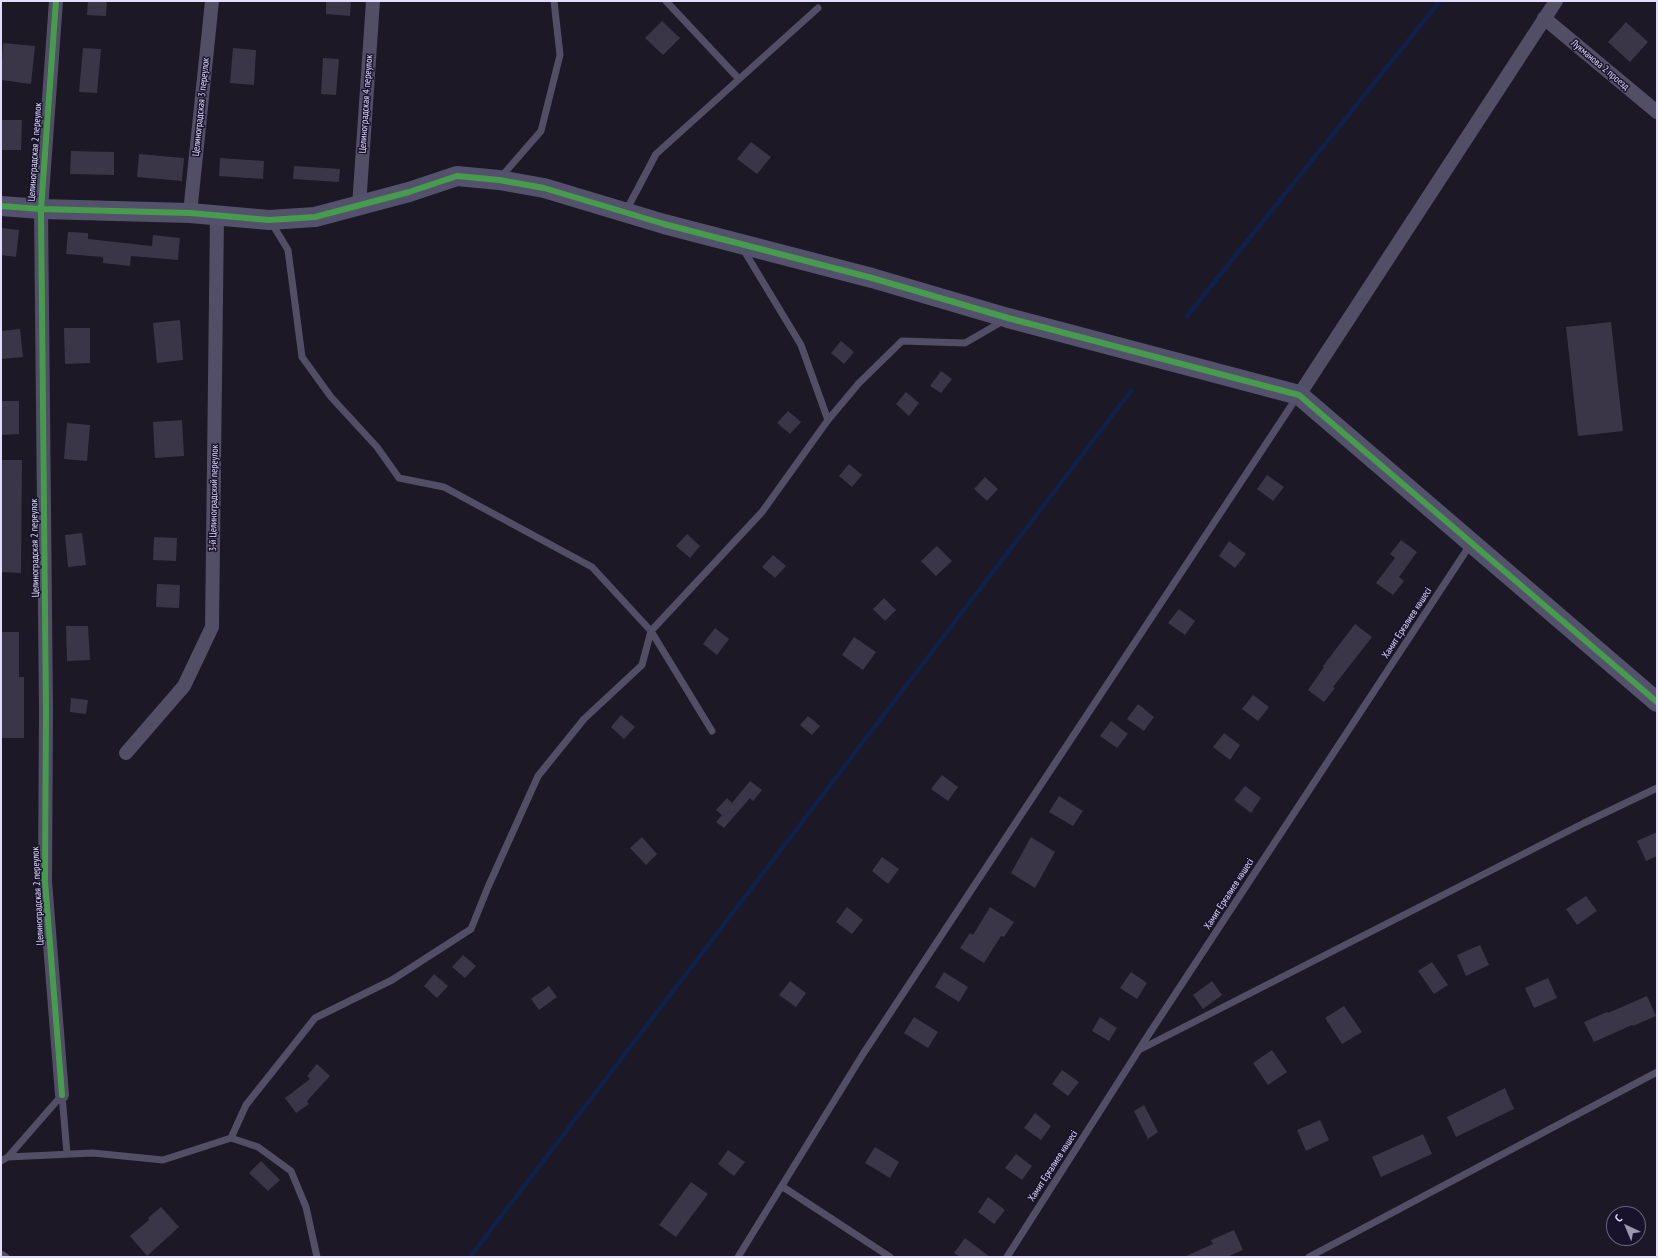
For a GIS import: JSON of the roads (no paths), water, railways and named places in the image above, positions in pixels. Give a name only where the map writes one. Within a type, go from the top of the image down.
[{"type":"street","name":"Целиноградская 2 переулок","points":[[56,1],[41,209],[46,710],[45,881],[62,1095]]},
{"type":"street","name":"Целиноградская 3 переулок","points":[[190,213],[212,1]]},
{"type":"street","name":"Целиноградская 4 переулок","points":[[359,206],[373,1]]},
{"type":"street","points":[[1298,395],[1556,1]]},
{"type":"street","name":"Лукманова 2 проезд","points":[[1544,18],[1657,112]]},
{"type":"street","points":[[1,206],[41,209],[190,213],[270,220],[315,217],[409,192],[457,176],[499,180],[544,188],[625,213],[872,278],[1008,318],[1298,395],[1657,702]]},
{"type":"street","name":"3-й Целиноградский переулок","points":[[126,753],[184,686],[212,627],[217,215]]},
{"type":"lane","points":[[499,180],[542,131],[560,55],[554,1]]},
{"type":"lane","points":[[666,1],[739,79]]},
{"type":"lane","points":[[625,213],[656,154],[818,8]]},
{"type":"lane","points":[[270,220],[288,250],[302,357],[331,397],[377,447],[399,478],[444,487],[592,567],[651,631],[712,732]]},
{"type":"lane","points":[[739,243],[800,344],[828,420]]},
{"type":"lane","points":[[231,1138],[246,1105],[315,1018],[392,980],[471,929],[488,887],[538,776],[584,719],[642,665],[651,631],[762,512],[828,420],[858,383],[902,341],[965,343],[1008,318]]},
{"type":"lane","points":[[738,1257],[783,1187],[863,1054],[1298,395]]},
{"type":"lane","name":"Хамит Ерғалиев көшесі","points":[[1007,1257],[1140,1049],[1471,544]]},
{"type":"lane","points":[[1140,1049],[1577,826],[1657,788]]},
{"type":"lane","points":[[1309,1257],[1657,1072]]},
{"type":"lane","points":[[62,1095],[67,1154]]},
{"type":"lane","points":[[1,1161],[8,1157],[62,1095]]},
{"type":"lane","points":[[8,1157],[93,1153],[163,1160],[231,1138],[258,1147],[291,1171],[306,1207],[317,1257]]},
{"type":"lane","points":[[783,1187],[890,1257]]},
{"type":"lane","points":[[1,1254],[6,1257]]},
{"type":"waterway","points":[[1187,316],[1440,1]]},
{"type":"waterway","points":[[470,1257],[1131,391]]}]
